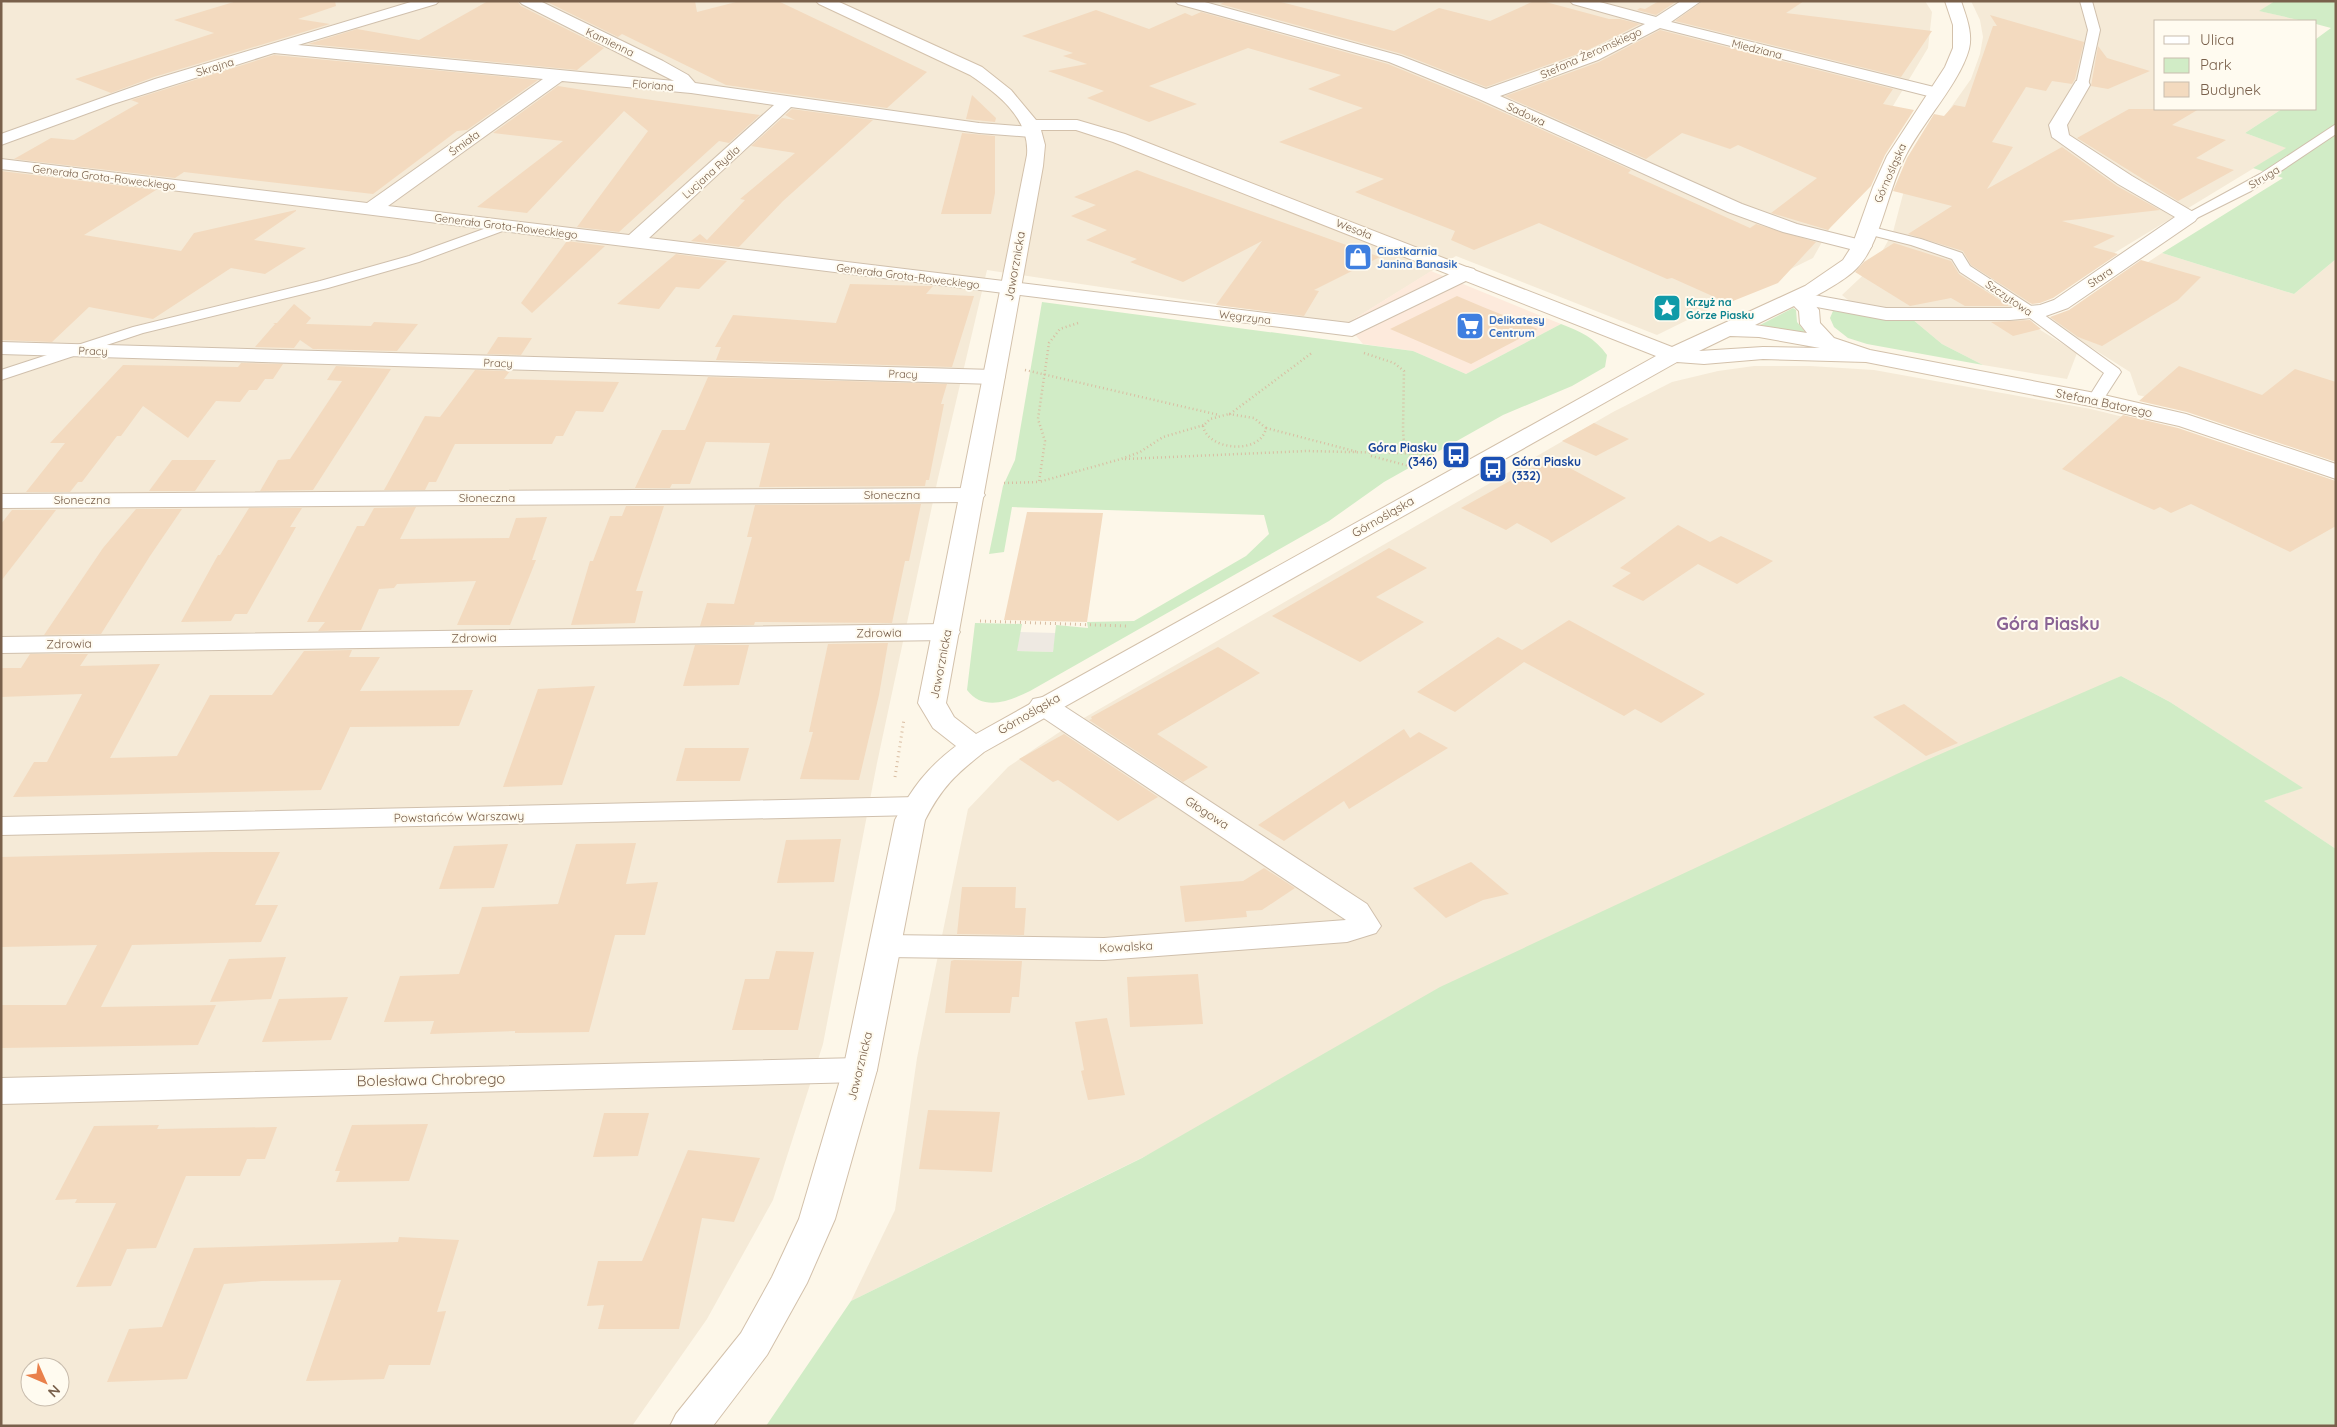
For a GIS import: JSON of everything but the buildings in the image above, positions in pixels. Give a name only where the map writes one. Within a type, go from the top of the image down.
[{"type":"street","name":"Skrajna","points":[[1,140],[59,117],[274,48],[431,1]]},
{"type":"street","name":"Kamienna","points":[[527,1],[657,65],[682,79],[690,88]]},
{"type":"street","name":"Jaworznicka","points":[[690,1426],[754,1344],[788,1283],[817,1220],[860,1070],[910,820],[924,793],[944,769],[974,746],[943,722],[932,703],[959,626],[973,495],[1036,152],[1030,128],[1017,105],[996,85],[976,71],[824,1]]},
{"type":"street","name":"Sadowa","points":[[1183,1],[1395,59],[1485,95],[1735,208],[1790,228],[1865,238]]},
{"type":"street","name":"Miedziana","points":[[1578,1],[1735,44],[1936,93]]},
{"type":"street","name":"Stefana Żeromskiego","points":[[1485,95],[1558,70],[1613,46],[1658,23],[1693,1]]},
{"type":"street","name":"Górnośląska","points":[[974,746],[1043,705],[1237,600],[1538,429],[1673,355],[1797,298],[1850,264],[1865,238],[1882,187],[1896,156],[1953,67],[1961,48],[1961,25],[1953,1]]},
{"type":"street","name":"Floriana","points":[[274,48],[690,88],[979,128],[1030,128]]},
{"type":"street","name":"Śmiała","points":[[370,210],[558,76]]},
{"type":"street","points":[[2082,85],[2058,125],[2061,137],[2125,180],[2188,217]]},
{"type":"street","name":"Lucjana Rydla","points":[[634,241],[787,102]]},
{"type":"street","name":"Wesoła","points":[[1030,128],[1077,126],[1119,138],[1673,355]]},
{"type":"street","name":"Generała Grota-Roweckiego","points":[[1,164],[1011,289]]},
{"type":"street","name":"Stara","points":[[1797,298],[1886,314],[1945,315],[2043,311],[2061,304],[2188,217]]},
{"type":"street","name":"Węgrzyna","points":[[1011,289],[1352,330],[1467,273]]},
{"type":"street","points":[[1797,298],[1809,310],[1810,324],[1826,343]]},
{"type":"street","name":"Stefana Batorego","points":[[1726,330],[1741,341],[1764,353]]},
{"type":"street","name":"Stefana Batorego","points":[[1726,330],[1759,331],[1826,343],[1866,356],[2095,400],[2186,421],[2336,472]]},
{"type":"street","name":"Pracy","points":[[1,348],[994,377]]},
{"type":"street","name":"Stefana Batorego","points":[[1673,355],[1704,358],[1764,353],[1866,356]]},
{"type":"street","name":"Słoneczna","points":[[1,501],[973,495]]},
{"type":"street","name":"Zdrowia","points":[[1,645],[959,626]]},
{"type":"street","name":"Głogowa","points":[[1043,705],[1356,910],[1365,926]]},
{"type":"street","name":"Powstańców Warszawy","points":[[1,826],[917,806]]},
{"type":"street","name":"Kowalska","points":[[886,946],[1104,949],[1347,931],[1365,926]]},
{"type":"street","name":"Bolesława Chrobrego","points":[[1,1091],[860,1070]]},
{"type":"lane","points":[[2082,85],[2094,30],[2086,1]]},
{"type":"lane","name":"Struga","points":[[2188,217],[2223,202],[2288,163],[2336,128]]},
{"type":"lane","points":[[1,375],[139,330],[376,270],[479,237],[503,226]]},
{"type":"lane","name":"Szczytowa","points":[[1865,238],[1916,242],[1957,256],[1965,269],[2031,312],[2113,372],[2095,400]]},
{"type":"path","points":[[1038,482],[1045,441],[1038,419],[1046,375],[1048,350],[1053,334],[1068,326],[1081,323]]},
{"type":"path","points":[[1229,414],[1344,329]]},
{"type":"path","points":[[1360,352],[1394,363],[1404,371],[1402,430],[1405,454]]},
{"type":"path","points":[[1022,369],[1219,415]]},
{"type":"path","points":[[1001,483],[1038,482],[1121,459],[1140,452],[1163,437],[1204,425],[1211,418],[1219,415],[1229,414],[1249,416],[1263,423],[1266,428],[1416,468]]},
{"type":"path","points":[[1204,425],[1203,433],[1208,438],[1231,446],[1256,442],[1262,438],[1266,428]]},
{"type":"path","points":[[1121,459],[1307,451],[1366,454],[1442,454]]},
{"type":"path","points":[[959,626],[1134,627]]},
{"type":"shaded area","points":[[12,1],[1925,1],[1932,12],[1928,48],[1870,144],[1831,226],[1813,258],[1657,335],[1456,256],[1346,324],[987,270],[938,478],[877,763],[823,1044],[773,1200],[707,1319],[632,1426],[1,1426],[1,4]]},
{"type":"shaded area","points":[[1971,1],[2275,1],[2260,11],[2299,20],[2154,20],[2154,110],[2280,110],[2245,133],[2287,148],[2032,303],[2008,310],[1920,310],[1854,305],[1842,295],[1875,264],[1893,232],[1911,164],[1971,79],[1980,54],[1983,37],[1980,20]]},
{"type":"shaded area","points":[[2162,253],[2294,294],[2336,259],[2336,457],[2192,409],[2138,395],[2130,372],[2046,319],[2076,309]]},
{"type":"shaded area","points":[[1431,271],[1561,324],[1466,374],[1413,351],[1363,344],[1346,324]]},
{"type":"shaded area","points":[[1912,319],[2023,319],[2077,353],[2067,379],[1983,365],[1942,344]]},
{"type":"shaded area","points":[[1754,366],[1810,366],[1874,370],[2091,409],[2176,430],[2336,485],[2336,849],[2263,801],[2302,788],[2170,702],[2121,676],[851,1301],[895,1210],[917,1058],[968,809],[1008,767],[1058,733],[1613,412],[1672,382],[1718,371]]},
{"type":"shaded area","points":[[1020,632],[1056,633],[1053,652],[1016,651]]},
{"type":"green space","points":[[2275,1],[2336,1],[2336,259],[2294,294],[2162,253],[2283,178],[2253,168],[2286,148],[2245,133],[2280,110],[2317,110],[2317,38],[2331,28],[2317,24],[2317,20],[2299,20],[2259,11]]},
{"type":"green space","points":[[1042,302],[1413,351],[1466,374],[1561,324],[1587,336],[1607,355],[1605,367],[1572,386],[1503,415],[1384,482],[1329,521],[1030,691],[1005,701],[989,703],[974,697],[967,690],[975,623],[1022,624],[1017,651],[1053,652],[1056,625],[1088,628],[1087,622],[1134,621],[1246,556],[1269,534],[1264,515],[1012,507],[1004,552],[989,554],[1003,486],[1015,460]]},
{"type":"green space","points":[[1793,308],[1796,310],[1797,322],[1807,334],[1760,325]]},
{"type":"green space","points":[[1833,311],[1912,319],[1942,344],[1983,365],[1867,344],[1848,338],[1834,327],[1830,318]]},
{"type":"green space","points":[[2121,676],[2170,702],[2303,788],[2264,801],[2336,849],[2336,1426],[766,1426],[851,1301],[1142,1158],[1440,987],[1929,759]]},
{"type":"place","name":"Ciastkarnia Janina Banasik","points":[[1358,257]]},
{"type":"place","name":"Krzyż na Górze Piasku","points":[[1667,308]]},
{"type":"place","name":"Delikatesy Centrum","points":[[1470,326]]},
{"type":"place","name":"Góra Piasku (346)","points":[[1456,455]]},
{"type":"place","name":"Góra Piasku (332)","points":[[1493,469]]},
{"type":"district","name":"Góra Piasku","points":[[2048,624]]}]
